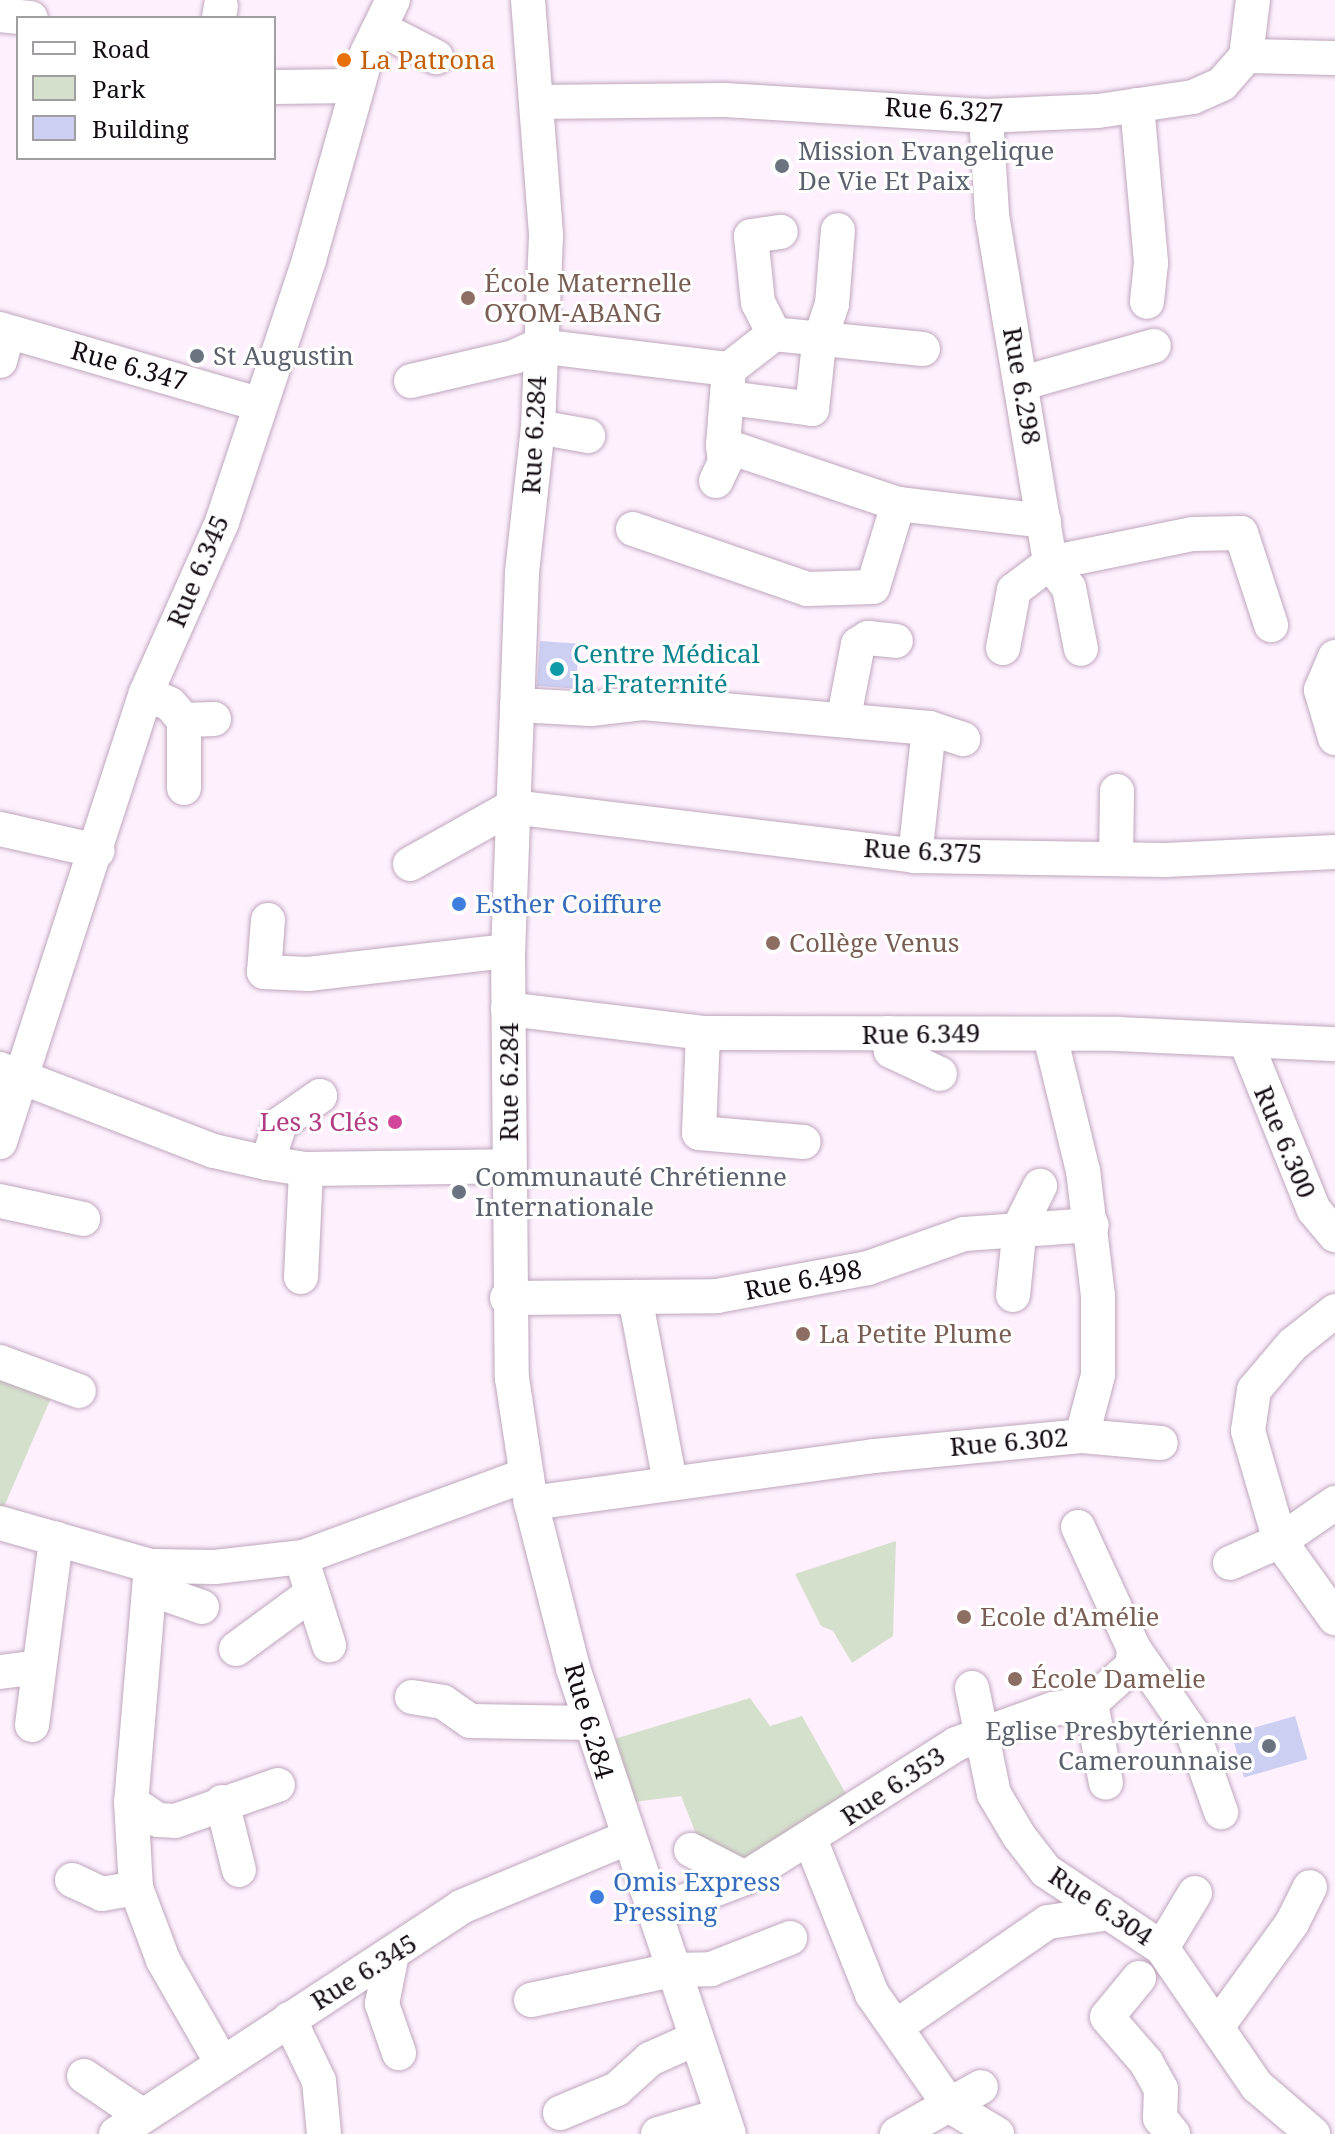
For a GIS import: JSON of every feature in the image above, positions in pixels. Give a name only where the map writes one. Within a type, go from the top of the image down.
[{"type":"street","name":"Rue 6.284","points":[[528,0],[546,236],[538,346],[538,427],[522,573],[512,807],[508,951],[507,1298],[529,1489],[590,1723],[725,2124]]},
{"type":"street","points":[[1253,0],[1246,56],[1335,58]]},
{"type":"street","points":[[387,14],[436,57]]},
{"type":"street","name":"Rue 6.345","points":[[0,1142],[10,1072],[98,851],[146,693],[222,522],[258,404],[309,260],[356,86],[387,14]]},
{"type":"street","name":"Rue 6.327","points":[[536,102],[740,101],[986,116],[1137,105],[1209,92],[1246,56]]},
{"type":"street","points":[[276,87],[356,86]]},
{"type":"street","points":[[1137,105],[1151,263],[1147,302]]},
{"type":"street","name":"Rue 6.298","points":[[986,116],[992,215],[1023,383],[1050,563],[1069,588],[1081,649]]},
{"type":"street","points":[[411,381],[514,357],[538,346],[729,384],[812,409],[819,343],[832,304],[838,230]]},
{"type":"street","points":[[774,334],[758,303],[751,236],[781,232]]},
{"type":"street","points":[[774,334],[819,343],[923,349]]},
{"type":"street","points":[[716,481],[725,462],[723,445],[729,384],[774,334]]},
{"type":"street","name":"Rue 6.347","points":[[3,341],[258,404]]},
{"type":"street","points":[[1023,383],[1154,346]]},
{"type":"street","points":[[538,427],[588,436]]},
{"type":"street","points":[[723,445],[898,504],[1044,521]]},
{"type":"street","points":[[633,529],[807,589],[873,587],[898,504]]},
{"type":"street","points":[[1003,648],[1014,590],[1050,563],[1193,534],[1241,533],[1271,625]]},
{"type":"street","points":[[844,717],[858,644],[868,638],[896,641]]},
{"type":"street","points":[[1335,657],[1321,690],[1335,738]]},
{"type":"street","points":[[146,693],[199,719],[184,788]]},
{"type":"street","points":[[517,705],[591,709],[643,703],[844,717],[929,728],[963,739]]},
{"type":"street","points":[[915,856],[929,728]]},
{"type":"street","points":[[1116,858],[1117,791]]},
{"type":"street","points":[[410,864],[512,807]]},
{"type":"street","name":"Rue 6.375","points":[[512,807],[915,856],[1116,858],[1335,852]]},
{"type":"street","points":[[0,829],[98,851]]},
{"type":"street","points":[[268,920],[256,972],[308,974],[508,951]]},
{"type":"street","name":"Rue 6.349","points":[[508,1009],[703,1033],[889,1033],[1246,1042],[1312,1038],[1335,1044]]},
{"type":"street","points":[[703,1033],[699,1133],[804,1142]]},
{"type":"street","points":[[889,1033],[891,1051],[940,1074]]},
{"type":"street","name":"Rue 6.302","points":[[151,1578],[186,1569],[303,1557],[529,1489],[670,1482],[1082,1436],[1098,1375],[1092,1225],[1050,1036]]},
{"type":"street","name":"Rue 6.300","points":[[1246,1042],[1314,1210],[1335,1235]]},
{"type":"street","points":[[10,1072],[214,1151],[267,1163],[306,1169],[509,1166]]},
{"type":"street","points":[[267,1163],[280,1124],[320,1096]]},
{"type":"street","points":[[301,1277],[306,1169]]},
{"type":"street","points":[[1013,1295],[1020,1226],[1040,1186]]},
{"type":"street","points":[[0,1201],[83,1219]]},
{"type":"street","name":"Rue 6.498","points":[[507,1298],[717,1296],[809,1282],[949,1237],[1020,1226],[1092,1225]]},
{"type":"street","points":[[635,1297],[670,1482]]},
{"type":"street","points":[[1335,1311],[1293,1344],[1254,1390],[1248,1431],[1280,1541],[1335,1618]]},
{"type":"street","points":[[0,1362],[79,1391]]},
{"type":"street","points":[[1082,1436],[1161,1443]]},
{"type":"street","points":[[1230,1563],[1280,1541],[1335,1503]]},
{"type":"street","points":[[0,1523],[56,1539],[151,1578],[202,1607]]},
{"type":"street","points":[[1078,1527],[1133,1658],[1194,1736],[1221,1812]]},
{"type":"street","points":[[32,1725],[56,1539]]},
{"type":"street","points":[[303,1557],[311,1594],[329,1645]]},
{"type":"street","points":[[151,1578],[131,1802],[136,1888],[163,1960],[222,2063]]},
{"type":"street","points":[[236,1649],[311,1594]]},
{"type":"street","name":"Rue 6.353","points":[[654,1913],[745,1878],[980,1733],[1091,1703],[1133,1658]]},
{"type":"street","points":[[0,1672],[39,1667]]},
{"type":"street","name":"Rue 6.304","points":[[972,1688],[994,1794],[1019,1836],[1046,1871],[1162,1948],[1219,2024],[1257,2086],[1313,2134]]},
{"type":"street","points":[[412,1697],[443,1702],[470,1721],[590,1723]]},
{"type":"street","points":[[1091,1703],[1106,1783]]},
{"type":"street","points":[[131,1802],[158,1820],[175,1821],[222,1802],[278,1785]]},
{"type":"street","points":[[222,1802],[239,1870]]},
{"type":"street","name":"Rue 6.345","points":[[129,2125],[461,1907],[627,1838]]},
{"type":"street","points":[[810,1839],[872,1994],[950,2106],[997,2134]]},
{"type":"street","points":[[691,1850],[745,1878]]},
{"type":"street","points":[[72,1880],[102,1894],[136,1888]]},
{"type":"street","points":[[1219,2024],[1292,1923],[1310,1887]]},
{"type":"street","name":"Rue 6.304","points":[[1162,1948],[1195,1893]]},
{"type":"street","points":[[897,2026],[1048,1922],[1110,1913]]},
{"type":"street","points":[[531,2000],[672,1970],[711,1969],[790,1938]]},
{"type":"street","points":[[392,1954],[382,2004],[399,2053]]},
{"type":"street","points":[[1139,1978],[1107,2017],[1146,2062],[1161,2089],[1160,2118],[1173,2134]]},
{"type":"street","points":[[289,2019],[319,2081],[324,2134]]},
{"type":"street","points":[[560,2113],[617,2089],[650,2059],[695,2039]]},
{"type":"street","points":[[84,2076],[129,2125]]},
{"type":"street","points":[[897,2134],[981,2087]]},
{"type":"street","points":[[658,2134],[725,2124]]},
{"type":"green space","points":[[0,1379],[51,1398],[0,1516]]},
{"type":"green space","points":[[896,1541],[893,1636],[852,1663],[833,1631],[821,1626],[795,1574]]},
{"type":"green space","points":[[750,1698],[770,1726],[802,1716],[850,1801],[745,1867],[710,1869],[681,1796],[634,1802],[614,1739]]},
{"type":"building","name":"Centre Médical la Fraternité","points":[[540,641],[579,644],[576,689],[537,686]]},
{"type":"building","name":"Eglise Presbytérienne Camerounnaise","points":[[1295,1716],[1307,1759],[1244,1777],[1232,1734]]},
{"type":"place","name":"La Patrona","points":[[344,60]]},
{"type":"place","name":"Mission Evangelique De Vie Et Paix","points":[[782,166]]},
{"type":"place","name":"École Maternelle OYOM-ABANG","points":[[468,298]]},
{"type":"place","name":"St Augustin","points":[[197,356]]},
{"type":"place","name":"Centre Médical la Fraternité","points":[[557,669]]},
{"type":"place","name":"Esther Coiffure","points":[[459,904]]},
{"type":"place","name":"Collège Venus","points":[[773,943]]},
{"type":"place","name":"Les 3 Clés","points":[[395,1122]]},
{"type":"place","name":"Communauté Chrétienne Internationale","points":[[459,1192]]},
{"type":"place","name":"La Petite Plume","points":[[803,1334]]},
{"type":"place","name":"Ecole d'Amélie","points":[[964,1617]]},
{"type":"place","name":"École Damelie","points":[[1015,1679]]},
{"type":"place","name":"Eglise Presbytérienne Camerounnaise","points":[[1269,1746]]},
{"type":"place","name":"Omis Express Pressing","points":[[597,1897]]}]
